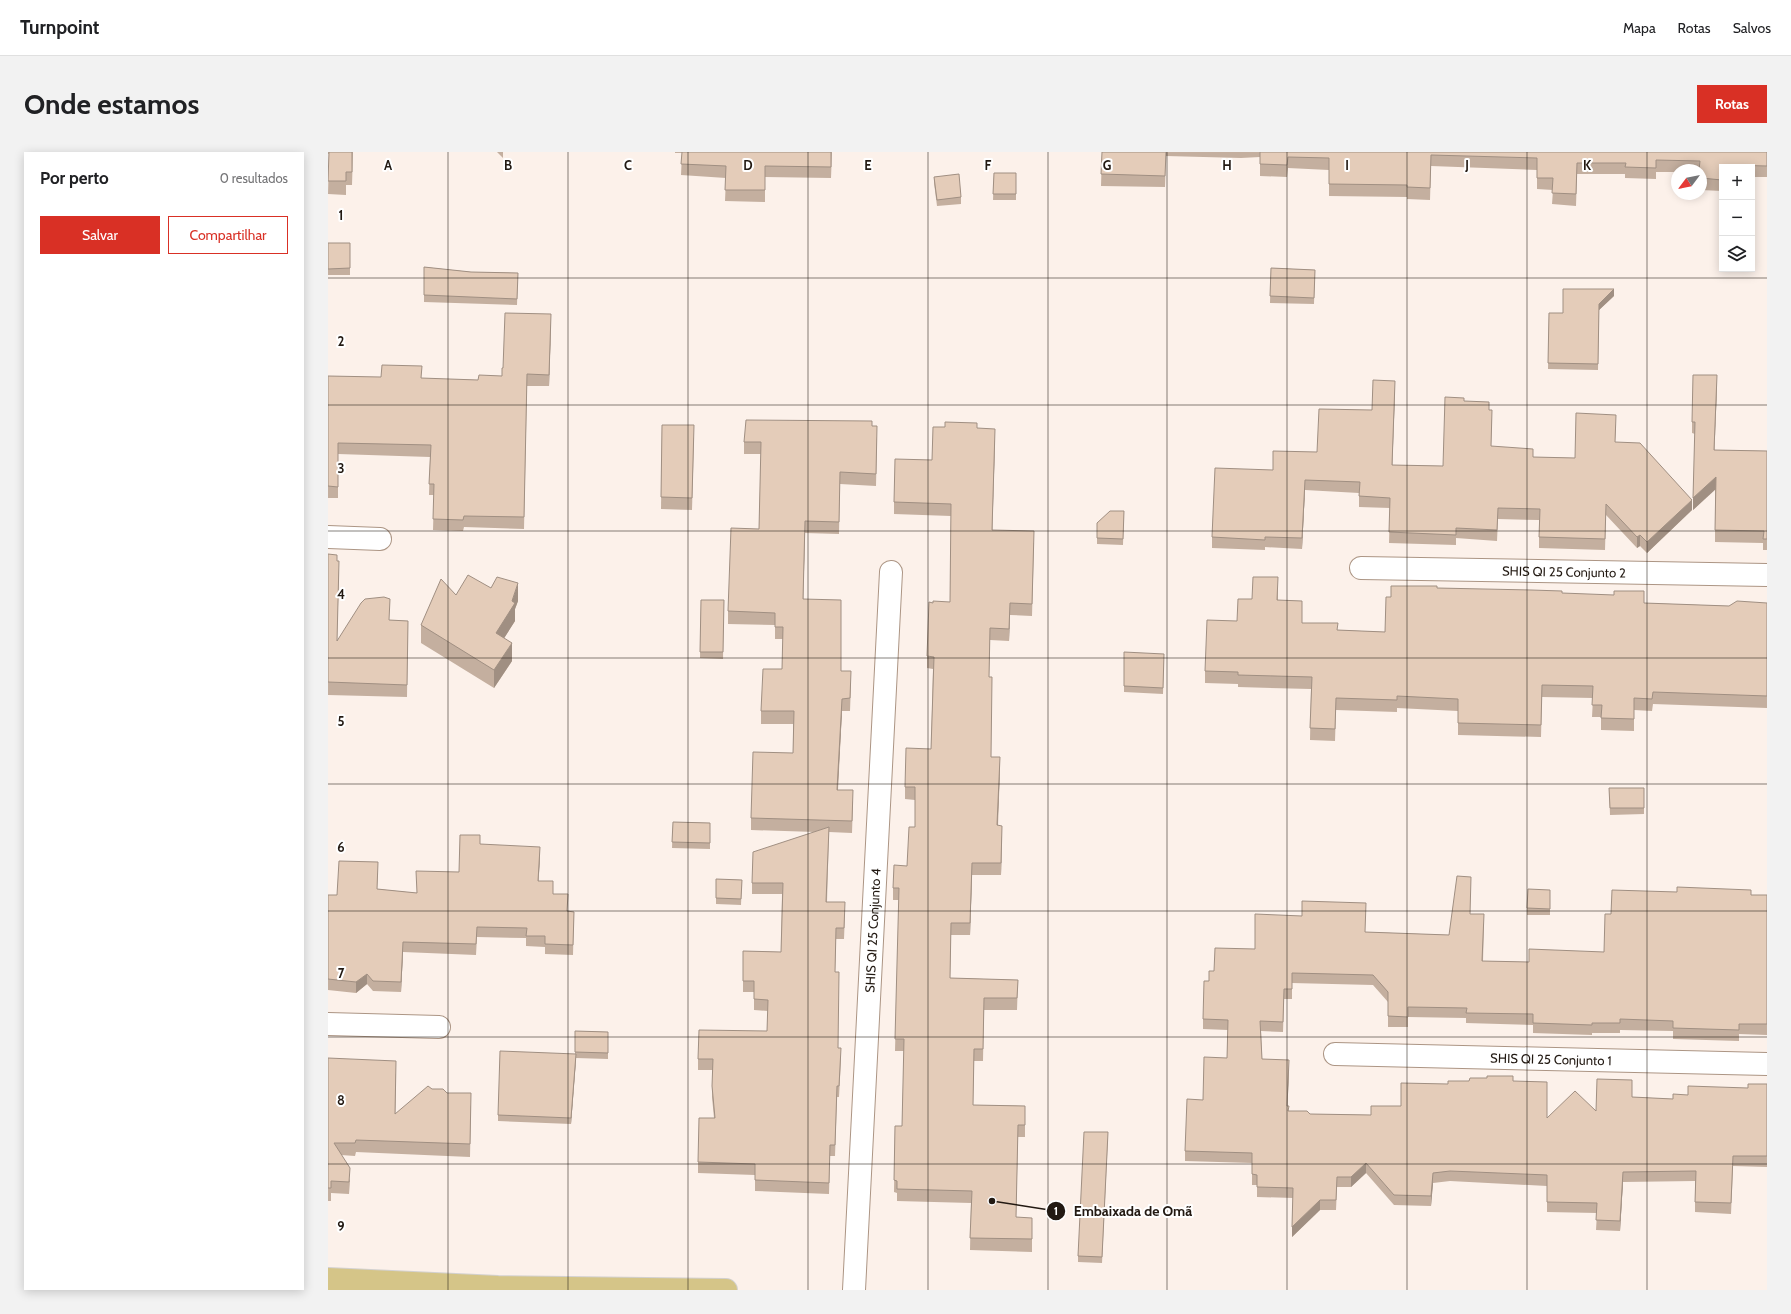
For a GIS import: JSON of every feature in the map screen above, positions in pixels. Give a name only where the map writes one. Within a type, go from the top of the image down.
[{"type":"main road","points":[[328,1279],[362,1286],[726,1290]]},
{"type":"street","points":[[328,537],[380,539]]},
{"type":"street","name":"SHIS QI 25 Conjunto 2","points":[[1361,568],[1767,575]]},
{"type":"street","name":"SHIS QI 25 Conjunto 4","points":[[854,1290],[891,572]]},
{"type":"street","points":[[328,1024],[439,1027]]},
{"type":"street","name":"SHIS QI 25 Conjunto 1","points":[[1335,1054],[1767,1064]]},
{"type":"building","points":[[329,152],[352,152],[352,172],[346,172],[346,181],[328,181]]},
{"type":"building","points":[[682,152],[831,152],[831,167],[765,166],[765,190],[725,190],[726,166],[681,164]]},
{"type":"building","points":[[1102,152],[1166,152],[1165,176],[1101,174]]},
{"type":"building","points":[[1260,152],[1767,152],[1767,166],[1755,166],[1755,164],[1719,164],[1719,180],[1707,179],[1707,164],[1700,164],[1700,161],[1656,160],[1656,168],[1625,167],[1626,163],[1577,163],[1576,194],[1552,193],[1553,178],[1537,178],[1537,158],[1431,155],[1430,188],[1407,187],[1407,185],[1329,184],[1329,158],[1288,157],[1287,165],[1260,164]]},
{"type":"building","points":[[994,173],[1016,173],[1016,194],[993,194]]},
{"type":"building","points":[[959,174],[961,197],[937,200],[934,177]]},
{"type":"building","points":[[328,243],[350,243],[350,268],[328,269]]},
{"type":"building","points":[[424,267],[471,272],[518,273],[517,299],[424,295]]},
{"type":"building","points":[[1271,268],[1315,270],[1314,298],[1270,296]]},
{"type":"building","points":[[1563,289],[1614,289],[1599,304],[1598,364],[1548,363],[1549,313],[1563,313]]},
{"type":"building","points":[[505,313],[551,314],[549,375],[527,374],[524,517],[464,516],[463,520],[433,519],[434,484],[429,484],[431,445],[338,443],[338,487],[328,486],[328,376],[381,377],[382,365],[422,366],[421,378],[478,380],[479,375],[502,376]]},
{"type":"building","points":[[1693,375],[1717,375],[1714,450],[1767,451],[1767,539],[1763,539],[1764,531],[1715,530],[1716,477],[1693,498],[1695,422],[1692,422]]},
{"type":"building","points":[[1373,380],[1395,381],[1392,465],[1443,466],[1445,397],[1464,398],[1464,401],[1489,402],[1489,410],[1492,410],[1491,446],[1533,449],[1533,457],[1575,458],[1576,413],[1616,415],[1615,442],[1640,443],[1692,500],[1647,542],[1640,535],[1637,537],[1606,504],[1605,539],[1539,537],[1540,509],[1498,508],[1497,530],[1456,528],[1456,535],[1389,532],[1390,498],[1359,496],[1360,482],[1305,480],[1302,538],[1265,537],[1265,540],[1212,537],[1215,468],[1273,470],[1273,451],[1317,452],[1319,409],[1372,410]]},
{"type":"building","points":[[746,420],[872,421],[872,426],[877,426],[876,474],[840,472],[839,522],[805,521],[803,599],[841,600],[841,671],[851,671],[850,698],[842,699],[837,790],[853,790],[852,821],[751,818],[753,752],[793,753],[794,711],[761,711],[763,669],[782,669],[783,627],[775,627],[775,613],[728,611],[731,528],[759,529],[761,442],[744,442]]},
{"type":"building","points":[[945,422],[977,423],[977,428],[995,429],[992,530],[1034,531],[1032,604],[1010,603],[1009,629],[990,628],[989,677],[992,677],[991,757],[1000,757],[997,825],[1002,826],[1001,863],[972,863],[970,923],[951,923],[950,978],[1018,980],[1017,998],[984,998],[983,1049],[974,1049],[973,1105],[1025,1106],[1025,1125],[1018,1125],[1016,1217],[1032,1218],[1032,1239],[970,1238],[972,1191],[897,1189],[897,1181],[894,1180],[895,1126],[902,1126],[904,1039],[895,1039],[899,888],[893,888],[894,865],[907,866],[909,827],[915,827],[915,787],[905,787],[906,748],[931,749],[934,657],[927,656],[929,602],[950,602],[951,504],[894,502],[895,459],[932,460],[933,427],[945,427]]},
{"type":"building","points":[[662,425],[694,425],[692,498],[661,497]]},
{"type":"building","points":[[1110,511],[1124,511],[1123,539],[1097,538],[1097,523]]},
{"type":"building","points":[[328,554],[337,555],[337,561],[339,561],[337,641],[365,599],[384,597],[390,599],[389,620],[408,621],[407,685],[328,682]]},
{"type":"building","points":[[468,575],[491,588],[497,577],[518,583],[512,601],[515,603],[496,633],[512,643],[494,670],[421,625],[441,579],[456,595]]},
{"type":"building","points":[[1253,577],[1278,577],[1277,600],[1302,601],[1302,623],[1338,623],[1337,630],[1385,632],[1386,597],[1391,597],[1391,586],[1437,586],[1437,588],[1562,591],[1562,593],[1614,595],[1614,591],[1644,591],[1644,603],[1729,606],[1737,601],[1767,603],[1767,696],[1653,692],[1652,699],[1634,698],[1634,719],[1601,718],[1602,705],[1592,705],[1593,686],[1542,685],[1541,725],[1458,723],[1458,699],[1397,696],[1397,700],[1336,698],[1335,729],[1310,728],[1312,677],[1238,675],[1238,672],[1205,671],[1207,620],[1237,621],[1238,599],[1252,599]]},
{"type":"building","points":[[701,600],[724,600],[723,652],[700,652]]},
{"type":"building","points":[[1124,652],[1164,654],[1163,688],[1124,686]]},
{"type":"building","points":[[1609,788],[1644,788],[1644,808],[1610,808]]},
{"type":"building","points":[[673,822],[710,823],[710,843],[672,842]]},
{"type":"building","points":[[829,827],[826,902],[845,902],[844,928],[836,928],[835,972],[839,972],[838,1048],[841,1048],[839,1086],[837,1086],[835,1145],[830,1145],[829,1183],[755,1180],[755,1164],[698,1162],[699,1118],[715,1118],[712,1086],[713,1059],[698,1059],[699,1030],[767,1031],[768,1000],[754,999],[754,981],[743,981],[743,951],[781,952],[783,883],[752,883],[753,852]]},
{"type":"building","points":[[460,835],[480,835],[480,844],[540,847],[538,881],[553,881],[553,894],[568,894],[567,911],[574,912],[573,945],[545,944],[545,936],[526,936],[527,928],[477,927],[476,944],[403,942],[401,982],[373,981],[367,974],[356,982],[328,979],[328,895],[337,895],[339,861],[378,862],[377,889],[417,893],[416,871],[459,872]]},
{"type":"building","points":[[1457,876],[1471,877],[1470,914],[1484,914],[1482,961],[1529,962],[1529,949],[1604,952],[1605,914],[1611,914],[1612,890],[1677,892],[1677,887],[1751,890],[1751,895],[1767,895],[1767,1024],[1739,1024],[1739,1030],[1673,1028],[1673,1021],[1620,1019],[1620,1023],[1592,1023],[1592,1025],[1533,1023],[1533,1014],[1466,1013],[1467,1008],[1408,1007],[1408,1017],[1388,1016],[1388,992],[1373,975],[1292,973],[1292,989],[1284,989],[1283,1022],[1260,1021],[1262,1059],[1289,1060],[1288,1111],[1307,1111],[1310,1114],[1371,1115],[1371,1106],[1401,1106],[1401,1083],[1448,1084],[1448,1081],[1469,1081],[1470,1078],[1487,1078],[1487,1076],[1513,1076],[1513,1081],[1547,1082],[1547,1118],[1575,1091],[1596,1111],[1597,1079],[1632,1080],[1632,1097],[1673,1099],[1673,1094],[1688,1095],[1688,1086],[1748,1088],[1748,1084],[1767,1084],[1767,1156],[1733,1156],[1731,1203],[1695,1202],[1696,1171],[1623,1172],[1620,1221],[1596,1220],[1597,1203],[1547,1202],[1547,1175],[1450,1171],[1433,1173],[1431,1196],[1394,1195],[1366,1163],[1351,1177],[1337,1177],[1336,1200],[1320,1200],[1292,1227],[1293,1188],[1257,1187],[1257,1175],[1252,1174],[1252,1153],[1185,1151],[1187,1099],[1203,1100],[1204,1057],[1227,1058],[1228,1020],[1203,1019],[1204,981],[1209,981],[1209,971],[1214,971],[1215,948],[1255,949],[1255,914],[1302,916],[1302,901],[1366,903],[1365,932],[1449,935]]},
{"type":"building","points":[[716,879],[742,880],[741,899],[716,898]]},
{"type":"building","points":[[1528,889],[1550,890],[1550,909],[1527,908]]},
{"type":"building","points":[[575,1031],[608,1032],[608,1053],[575,1052]]},
{"type":"building","points":[[500,1051],[576,1054],[571,1118],[498,1115]]},
{"type":"building","points":[[328,1058],[396,1061],[395,1114],[428,1086],[432,1089],[443,1089],[447,1093],[471,1093],[470,1144],[356,1140],[355,1143],[334,1143],[350,1168],[349,1182],[331,1181],[331,1188],[328,1188]]},
{"type":"building","points":[[1084,1132],[1108,1132],[1102,1257],[1078,1256]]},
{"type":"place","name":"Embaixada de Omã","points":[[992,1201]]}]
